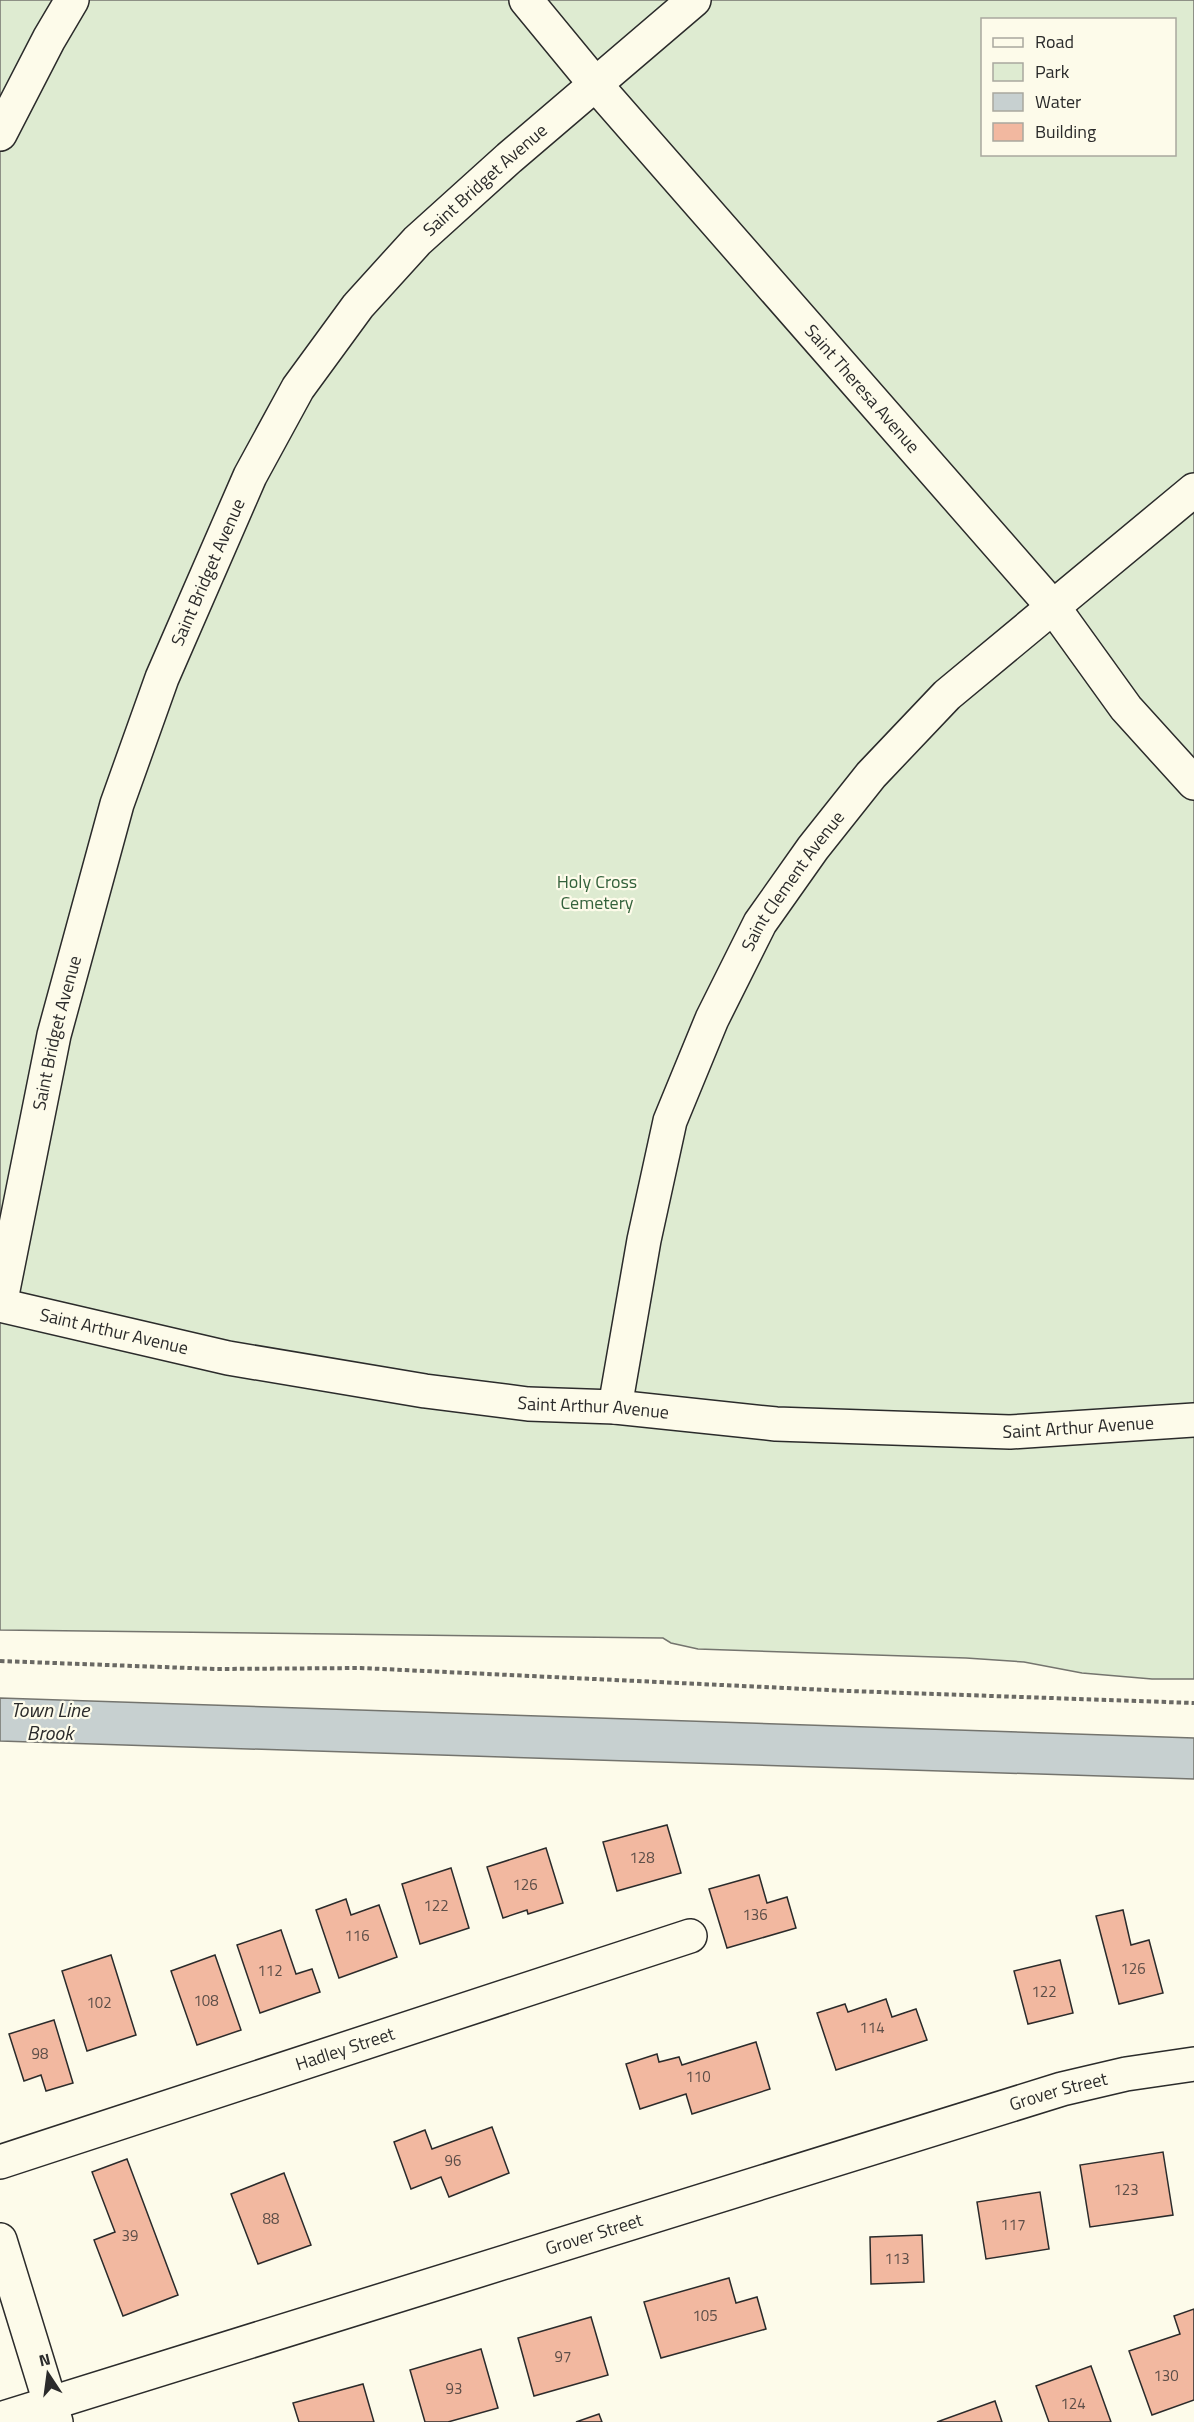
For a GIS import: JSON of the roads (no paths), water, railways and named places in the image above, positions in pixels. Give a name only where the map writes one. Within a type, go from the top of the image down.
[{"type":"street","points":[[0,134],[49,39],[72,0]]},
{"type":"street","name":"Saint Theresa Avenue","points":[[526,0],[596,85],[1054,608],[1126,708],[1194,783]]},
{"type":"street","name":"Saint Bridget Avenue","points":[[0,1305],[54,1035],[117,804],[162,678],[250,476],[298,388],[358,306],[417,241],[508,158],[694,0]]},
{"type":"street","name":"Saint Clement Avenue","points":[[615,1407],[644,1240],[670,1121],[712,1019],[760,923],[813,848],[871,775],[947,695],[1194,490]]},
{"type":"street","name":"Saint Arthur Avenue","points":[[0,1305],[228,1358],[425,1391],[528,1404],[615,1407],[776,1424],[1010,1432],[1194,1420]]},
{"type":"street","name":"Hadley Street","points":[[0,2162],[690,1936]]},
{"type":"street","name":"Grover Street","points":[[0,2420],[53,2413],[1062,2089],[1125,2074],[1194,2064]]},
{"type":"street","points":[[0,2240],[53,2413]]},
{"type":"water","name":"Town Line Brook","points":[[0,1698],[1194,1738],[1194,1779],[0,1741]]},
{"type":"park label","name":"Holy Cross Cemetery","points":[[597,892]]}]
